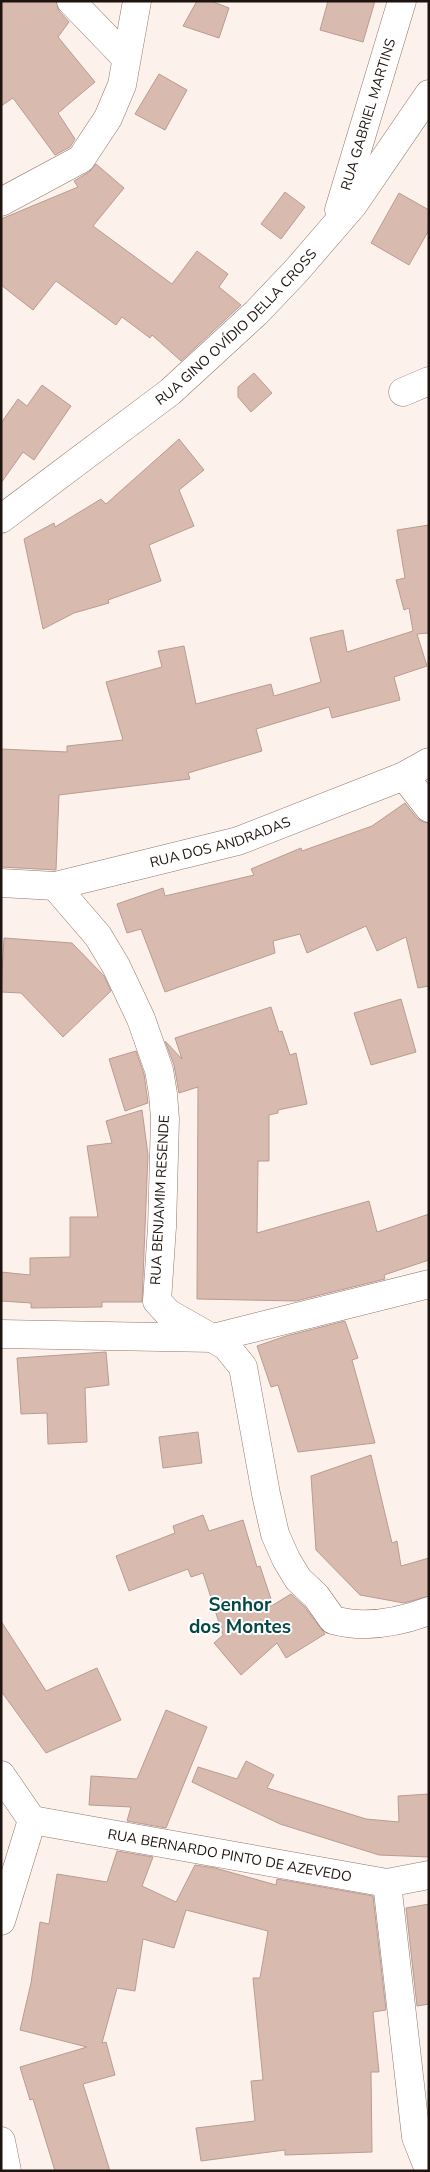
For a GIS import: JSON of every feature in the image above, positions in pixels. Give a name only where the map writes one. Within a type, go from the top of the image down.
[{"type":"street","points":[[71,1],[126,58]]},
{"type":"street","points":[[1,202],[81,159],[108,118],[122,85],[137,1]]},
{"type":"street","name":"RUA GABRIEL MARTINS","points":[[334,227],[402,1]]},
{"type":"street","name":"RUA GINO OVÍDIO DELLA CROSS","points":[[1,519],[170,392],[256,312],[296,271],[353,205],[429,94]]},
{"type":"street","points":[[403,392],[429,381]]},
{"type":"street","name":"RUA DOS ANDRADAS","points":[[1,884],[55,886],[238,841],[404,776],[429,762]]},
{"type":"street","points":[[404,776],[429,808]]},
{"type":"street","name":"RUA BENJAMIM RESENDE","points":[[55,886],[98,936],[116,966],[141,1019],[158,1070],[163,1094],[165,1119],[162,1228],[156,1301],[168,1313],[226,1346],[243,1367],[262,1475],[275,1534],[286,1559],[298,1579],[316,1596],[333,1620],[350,1625],[372,1626],[429,1611]]},
{"type":"street","points":[[1,1334],[213,1338],[429,1284]]},
{"type":"street","points":[[1,1775],[32,1820],[1,1921]]},
{"type":"street","name":"RUA BERNARDO PINTO DE AZEVEDO","points":[[32,1820],[387,1883],[429,1875]]},
{"type":"street","points":[[387,1883],[422,2137],[429,2170]]},
{"type":"street","points":[[1,2141],[7,2171]]},
{"type":"building","points":[[1,1],[56,1],[59,11],[69,22],[58,37],[95,82],[58,113],[75,139],[70,147],[55,155],[13,98],[1,106]]},
{"type":"building","points":[[197,1],[211,1],[229,8],[219,38],[183,26]]},
{"type":"building","points":[[328,1],[375,1],[363,42],[320,30]]},
{"type":"building","points":[[159,74],[187,90],[165,130],[135,114]]},
{"type":"building","points":[[96,164],[124,188],[93,226],[172,284],[197,251],[228,274],[219,287],[241,305],[181,361],[152,335],[150,338],[122,317],[116,325],[56,281],[33,310],[1,285],[1,219],[78,187],[74,181],[89,172]]},
{"type":"building","points":[[285,192],[305,207],[281,239],[261,224]]},
{"type":"building","points":[[399,193],[429,210],[429,230],[409,265],[371,243]]},
{"type":"building","points":[[254,373],[272,393],[251,412],[238,397],[238,387]]},
{"type":"building","points":[[42,385],[71,406],[34,460],[23,452],[1,483],[1,423],[18,399],[27,406]]},
{"type":"building","points":[[179,439],[204,470],[179,490],[194,526],[149,545],[161,581],[108,600],[109,603],[74,613],[43,629],[24,539],[54,523],[55,527],[101,499],[106,504]]},
{"type":"building","points":[[429,525],[429,633],[417,634],[427,666],[394,677],[400,700],[332,718],[329,707],[256,729],[262,751],[188,773],[190,779],[59,795],[56,870],[1,867],[1,749],[67,752],[67,746],[123,740],[106,682],[162,667],[158,651],[184,646],[196,704],[271,684],[274,696],[321,682],[310,638],[343,630],[347,652],[413,631],[409,608],[404,610],[396,580],[405,578],[397,530]]},
{"type":"building","points":[[405,803],[417,818],[429,823],[429,986],[418,988],[406,937],[377,951],[366,926],[307,953],[300,934],[273,941],[275,953],[165,992],[141,929],[127,933],[117,904],[163,888],[165,896],[254,875],[251,869],[301,848],[302,851],[372,826]]},
{"type":"building","points":[[4,938],[72,943],[104,976],[111,991],[63,1037],[21,993],[1,992]]},
{"type":"building","points":[[401,999],[416,1052],[371,1065],[354,1013]]},
{"type":"building","points":[[271,1007],[279,1032],[282,1031],[290,1055],[296,1053],[307,1104],[278,1110],[278,1113],[269,1115],[269,1161],[258,1161],[257,1233],[369,1201],[377,1232],[429,1214],[429,1260],[384,1275],[385,1279],[296,1301],[197,1299],[198,1087],[179,1093],[174,1065],[165,1041],[182,1059],[175,1038]]},
{"type":"building","points":[[136,1051],[144,1074],[148,1103],[125,1111],[109,1059]]},
{"type":"building","points":[[142,1110],[148,1155],[142,1302],[102,1302],[102,1307],[31,1308],[31,1303],[1,1301],[1,1272],[30,1275],[30,1258],[70,1257],[70,1217],[98,1217],[87,1146],[112,1143],[106,1121]]},
{"type":"building","points":[[345,1321],[358,1358],[352,1360],[375,1443],[298,1452],[278,1385],[271,1387],[257,1346],[286,1336]]},
{"type":"building","points":[[106,1352],[109,1385],[85,1388],[87,1442],[48,1444],[47,1413],[21,1414],[17,1358]]},
{"type":"building","points":[[198,1432],[202,1463],[163,1468],[159,1437]]},
{"type":"building","points":[[371,1455],[392,1543],[397,1541],[401,1566],[429,1558],[429,1596],[404,1603],[360,1595],[316,1550],[311,1476]]},
{"type":"building","points":[[203,1515],[209,1531],[243,1520],[257,1567],[260,1566],[273,1605],[291,1594],[304,1606],[325,1634],[286,1658],[277,1643],[241,1675],[214,1643],[223,1635],[203,1573],[191,1577],[188,1569],[129,1591],[116,1556],[175,1533],[173,1526]]},
{"type":"building","points":[[1,1621],[46,1691],[97,1668],[121,1720],[46,1753],[1,1691]]},
{"type":"building","points":[[166,1710],[207,1727],[166,1828],[127,1821],[131,1807],[89,1805],[91,1776],[137,1779]]},
{"type":"building","points":[[246,1761],[274,1775],[267,1788],[366,1819],[399,1822],[398,1796],[429,1794],[429,1857],[379,1855],[280,1824],[192,1782],[198,1767],[237,1779]]},
{"type":"building","points":[[117,1851],[153,1857],[142,1886],[176,1902],[195,1865],[215,1868],[276,1885],[277,1879],[373,1896],[386,2010],[373,2012],[379,2072],[371,2072],[372,2152],[285,2155],[285,2150],[201,2161],[196,2128],[255,2121],[251,2081],[263,2080],[253,1978],[260,1978],[268,1931],[186,1910],[174,1948],[143,1939],[135,1991],[117,1988],[102,2043],[106,2042],[115,2075],[83,2084],[110,2171],[55,2171],[33,2099],[30,2100],[20,2067],[87,2047],[20,2030],[31,1983],[40,1922],[49,1924],[57,1874],[107,1882]]},
{"type":"building","points":[[429,1904],[429,2004],[417,2006],[406,1908]]},
{"type":"district","name":"Senhor dos Montes","points":[[240,1616]]}]
